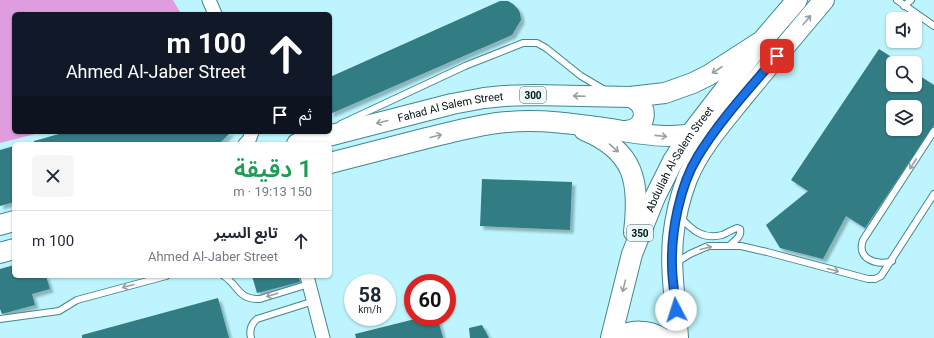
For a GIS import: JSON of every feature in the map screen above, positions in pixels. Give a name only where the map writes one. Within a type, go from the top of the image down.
[{"type":"main road","points":[[762,41],[797,0]]},
{"type":"main road","name":"Abdullah Al-Salem Street","points":[[678,338],[672,265],[674,237],[678,214],[687,180],[698,156],[720,126],[786,44],[824,0]]},
{"type":"main road","name":"Fahad Al Salem Street","points":[[306,142],[452,104],[484,98],[534,95],[626,97],[665,93],[693,83],[709,75],[762,41]]},
{"type":"main road","name":"Abdullah Al-Salem Street","points":[[611,338],[632,254],[663,178],[689,136],[762,41]]},
{"type":"main road","points":[[626,97],[639,102],[642,106],[644,116],[640,126],[631,131],[626,131]]},
{"type":"main road","points":[[332,162],[489,124],[528,121],[568,123],[666,137],[689,136],[720,126]]},
{"type":"main road","points":[[568,123],[599,136],[613,146],[627,162],[632,172],[635,183],[636,212],[632,254]]},
{"type":"main road","points":[[0,225],[12,222]]},
{"type":"main road","points":[[0,253],[12,250]]},
{"type":"main road","points":[[618,338],[634,332],[648,332],[662,338]]},
{"type":"street","points":[[209,0],[214,12]]},
{"type":"street","points":[[308,280],[323,338]]},
{"type":"lane","points":[[896,0],[934,26]]},
{"type":"lane","points":[[904,6],[911,0]]},
{"type":"lane","points":[[337,126],[465,66],[523,43],[537,43],[546,48],[581,76],[600,88],[626,97]]},
{"type":"lane","points":[[892,261],[878,262],[869,260],[862,254],[860,247],[863,240],[934,131]]},
{"type":"lane","points":[[302,142],[320,134]]},
{"type":"lane","points":[[672,265],[690,254],[708,246],[741,246],[868,279],[875,279],[881,276],[892,261],[934,194]]},
{"type":"lane","points":[[678,214],[690,228],[700,234],[712,237],[724,234],[736,228],[740,229],[741,233],[729,246]]},
{"type":"lane","points":[[0,319],[59,311],[77,300],[159,278]]},
{"type":"lane","points":[[226,278],[243,295],[254,299],[260,299],[308,280]]},
{"type":"lane","points":[[251,338],[251,326],[257,319],[314,301]]},
{"type":"shaded area","points":[[0,0],[173,0],[180,12],[12,12],[12,134],[35,134],[0,143]]},
{"type":"building","points":[[500,1],[508,1],[513,4],[520,13],[521,20],[512,35],[332,113],[332,76]]},
{"type":"building","points":[[879,49],[890,56],[886,56],[886,92],[922,92],[922,77],[934,85],[934,125],[865,228],[846,216],[823,259],[780,248],[766,225],[808,191],[791,180]]},
{"type":"building","points":[[59,134],[229,134],[221,142],[34,141]]},
{"type":"building","points":[[12,147],[12,203],[0,206],[0,150]]},
{"type":"building","points":[[482,179],[572,182],[570,230],[480,226]]},
{"type":"building","points":[[12,266],[12,278],[47,278],[50,289],[32,294],[35,305],[2,314],[0,309],[0,269]]},
{"type":"building","points":[[253,278],[299,278],[300,282],[257,293]]},
{"type":"building","points":[[218,298],[229,338],[82,338],[82,335]]},
{"type":"building","points":[[404,322],[404,326],[440,326],[443,338],[356,338],[355,334],[387,326],[396,326],[396,324]]},
{"type":"building","points":[[482,325],[489,338],[470,338],[469,328]]},
{"type":"route","points":[[676,310],[672,265],[674,237],[679,206],[687,180],[698,156],[720,126],[777,56]]}]
